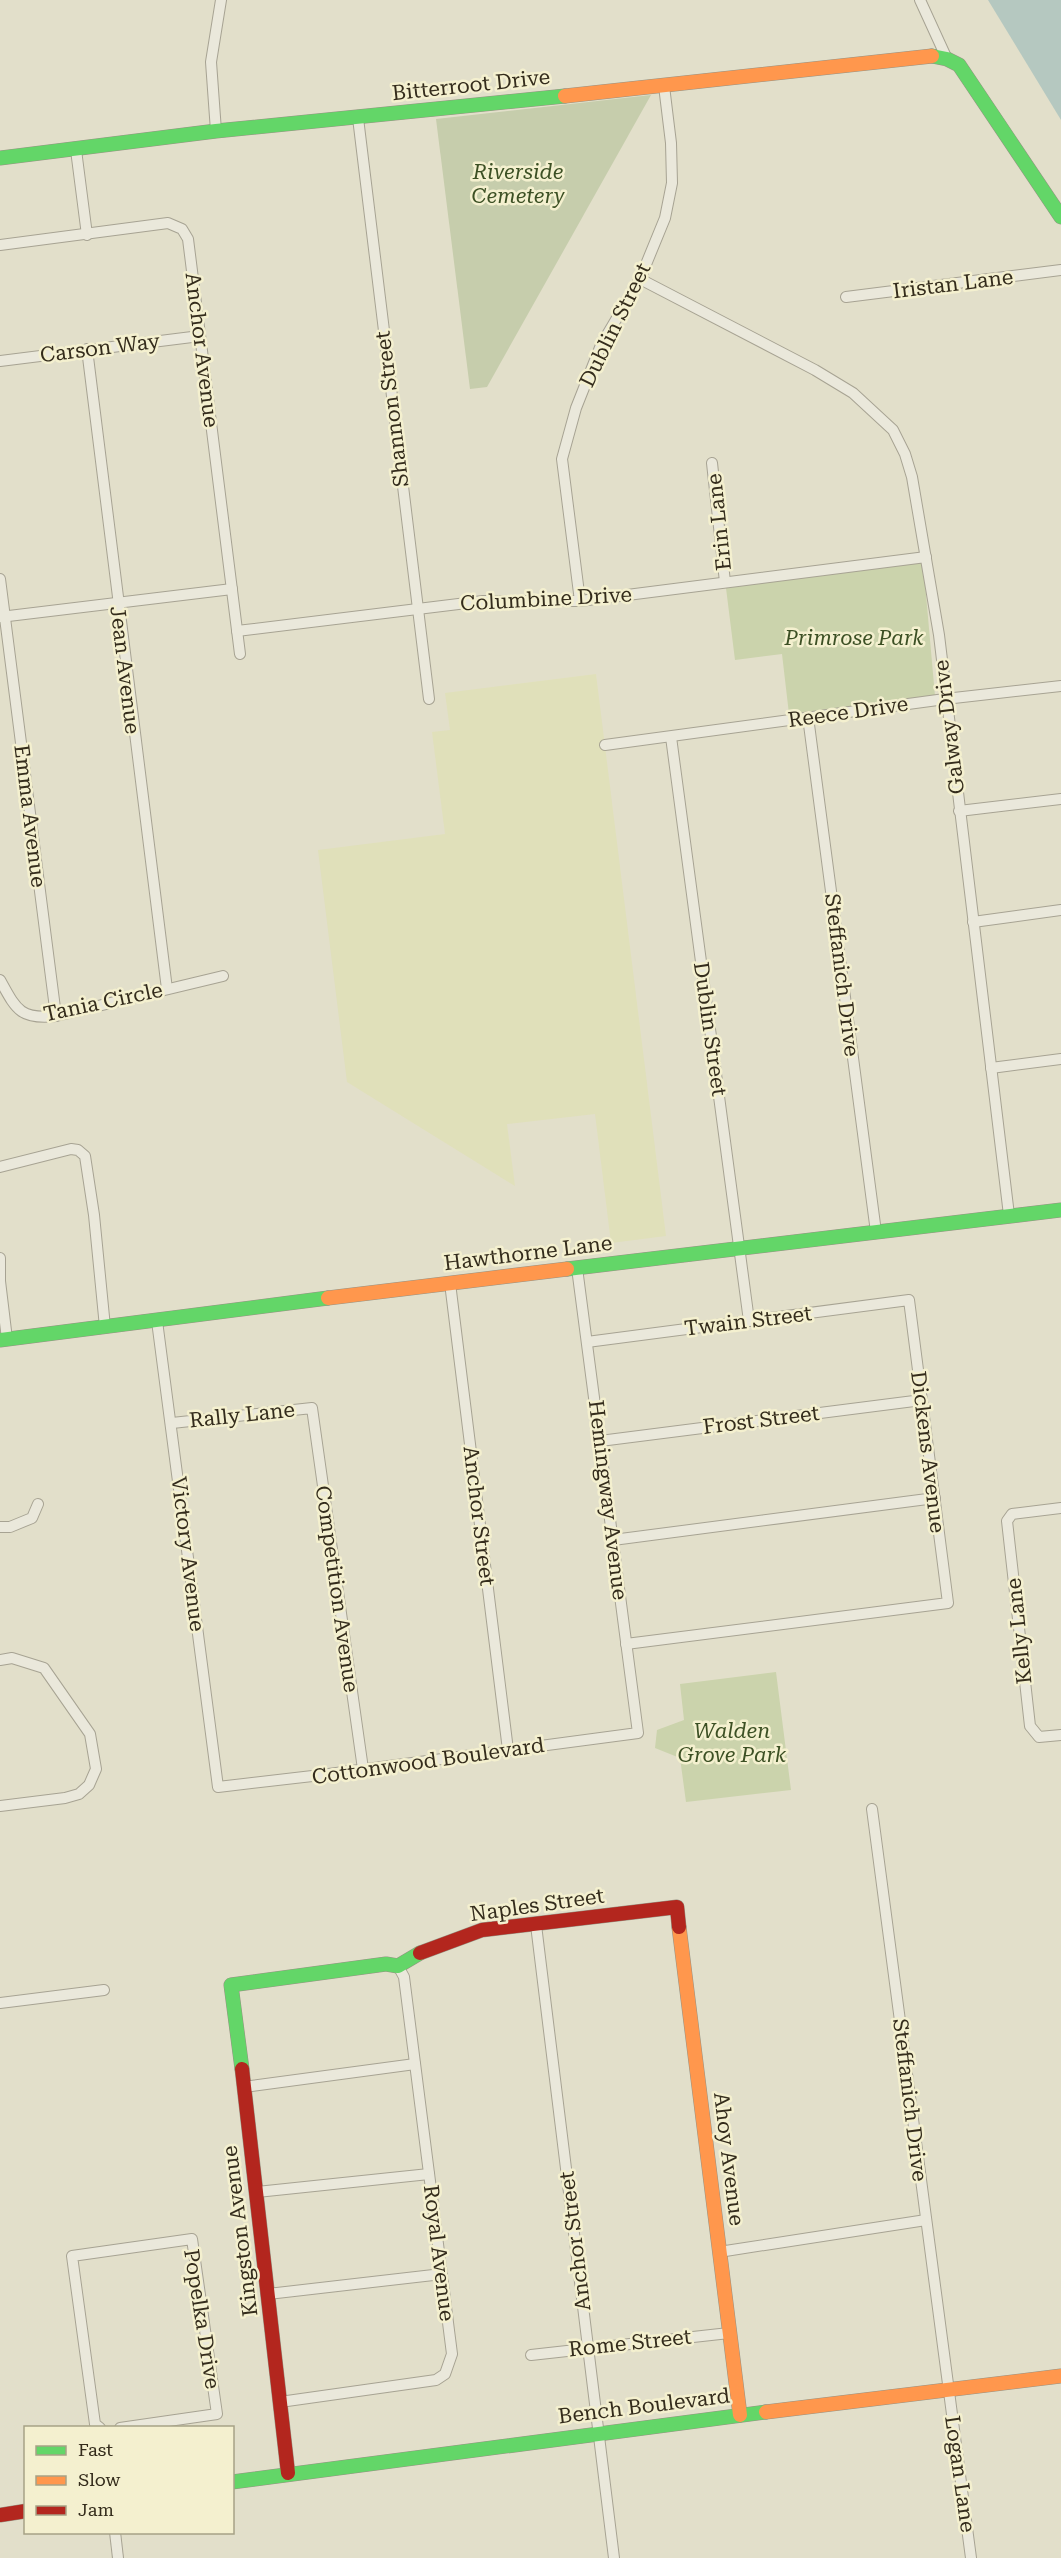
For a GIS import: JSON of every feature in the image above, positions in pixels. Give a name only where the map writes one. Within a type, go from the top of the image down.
[{"type":"street","points":[[216,131],[212,62],[221,0]]},
{"type":"street","points":[[920,0],[947,59],[959,65],[968,76],[1061,217]]},
{"type":"street","name":"Bitterroot Drive","points":[[0,158],[216,131],[664,86],[930,56],[947,59]]},
{"type":"street","name":"Dublin Street","points":[[580,601],[562,459],[576,408],[601,345],[640,279],[665,218],[672,183],[671,143],[664,86]]},
{"type":"street","name":"Shannon Street","points":[[358,118],[429,699]]},
{"type":"street","points":[[0,246],[87,235],[76,150]]},
{"type":"street","name":"Anchor Avenue","points":[[87,235],[168,223],[183,229],[188,240],[240,654]]},
{"type":"street","name":"Iristan Lane","points":[[846,297],[1061,270]]},
{"type":"street","name":"Galway Drive","points":[[640,279],[815,370],[852,393],[877,413],[893,430],[905,454],[912,477],[939,635],[1009,1215]]},
{"type":"street","name":"Carson Way","points":[[0,361],[200,336]]},
{"type":"street","name":"Jean Avenue","points":[[87,350],[167,989]]},
{"type":"street","name":"Erin Lane","points":[[712,463],[725,582]]},
{"type":"street","name":"Columbine Drive","points":[[237,631],[483,601],[580,601],[926,557]]},
{"type":"street","name":"Emma Avenue","points":[[0,579],[2,616],[56,1016]]},
{"type":"street","points":[[2,616],[232,589]]},
{"type":"street","name":"Reece Drive","points":[[604,745],[945,699],[1061,686]]},
{"type":"street","name":"Steffanich Drive","points":[[808,717],[876,1232]]},
{"type":"street","name":"Dublin Street","points":[[671,737],[749,1321]]},
{"type":"street","points":[[959,811],[1061,799]]},
{"type":"street","points":[[973,922],[1061,910]]},
{"type":"street","name":"Tania Circle","points":[[0,980],[13,1004],[24,1015],[39,1018],[56,1016],[223,976]]},
{"type":"street","points":[[991,1068],[1061,1059]]},
{"type":"street","points":[[0,1167],[70,1149],[78,1150],[85,1156],[94,1215],[105,1327]]},
{"type":"street","name":"Hawthorne Lane","points":[[4,1340],[450,1283],[1061,1210]]},
{"type":"street","points":[[0,1258],[4,1340]]},
{"type":"street","name":"Hemingway Avenue","points":[[578,1268],[638,1733]]},
{"type":"street","name":"Anchor Street","points":[[450,1283],[508,1750]]},
{"type":"street","name":"Twain Street","points":[[587,1342],[909,1300]]},
{"type":"street","name":"Dickens Avenue","points":[[626,1644],[948,1603],[909,1300]]},
{"type":"street","name":"Victory Avenue","points":[[157,1321],[218,1787]]},
{"type":"street","name":"Frost Street","points":[[600,1441],[922,1400]]},
{"type":"street","name":"Rally Lane","points":[[172,1423],[312,1408]]},
{"type":"street","name":"Competition Avenue","points":[[312,1408],[363,1769]]},
{"type":"street","points":[[613,1540],[935,1498]]},
{"type":"street","points":[[0,1527],[10,1527],[32,1518],[38,1504]]},
{"type":"street","name":"Kelly Lane","points":[[1061,1508],[1012,1514],[1007,1521],[1030,1726],[1039,1737],[1061,1735]]},
{"type":"street","points":[[0,1660],[12,1658],[44,1668],[90,1734],[96,1769],[89,1785],[79,1794],[65,1798],[0,1806]]},
{"type":"street","name":"Cottonwood Boulevard","points":[[218,1787],[638,1733]]},
{"type":"street","name":"Steffanich Drive","points":[[872,1809],[948,2390]]},
{"type":"street","name":"Naples Street","points":[[231,1985],[386,1964],[398,1966],[424,1951],[482,1930],[677,1907]]},
{"type":"street","name":"Ahoy Avenue","points":[[677,1907],[740,2415]]},
{"type":"street","name":"Anchor Street","points":[[536,1925],[614,2558]]},
{"type":"street","name":"Royal Avenue","points":[[280,2402],[436,2380],[445,2374],[452,2354],[404,1977],[398,1966]]},
{"type":"street","name":"Kingston Avenue","points":[[231,1985],[257,2192],[288,2473]]},
{"type":"street","points":[[0,2003],[104,1990]]},
{"type":"street","points":[[244,2087],[415,2064]]},
{"type":"street","points":[[257,2192],[429,2174]]},
{"type":"street","points":[[719,2252],[926,2220]]},
{"type":"street","name":"Popelka Drive","points":[[98,2426],[95,2424],[72,2256],[192,2239],[217,2414],[127,2426]]},
{"type":"street","points":[[268,2294],[442,2274]]},
{"type":"street","name":"Rome Street","points":[[531,2355],[729,2332]]},
{"type":"street","name":"Bench Boulevard","points":[[234,2482],[598,2432],[1061,2376]]},
{"type":"street","name":"Logan Lane","points":[[948,2390],[971,2558]]},
{"type":"street","points":[[0,2514],[24,2511]]},
{"type":"street","points":[[115,2534],[118,2558]]},
{"type":"green space","name":"Riverside Cemetery","points":[[651,95],[487,387],[470,389],[436,119]]},
{"type":"green space","name":"Primrose Park","points":[[923,561],[935,696],[789,714],[782,654],[735,660],[726,588]]},
{"type":"green space","points":[[596,674],[666,1236],[611,1243],[595,1114],[507,1124],[515,1186],[347,1082],[318,850],[445,834],[432,732],[450,730],[445,693]]},
{"type":"green space","name":"Walden Grove Park","points":[[776,1672],[791,1790],[686,1802],[680,1758],[655,1748],[657,1730],[684,1720],[680,1684]]},
{"type":"shaded area","points":[[988,0],[1061,0],[1061,120]]},
{"type":"traffic: fast","points":[[932,56],[947,59],[959,65],[1061,217]]},
{"type":"traffic: fast","points":[[0,158],[216,131],[565,96]]},
{"type":"traffic: fast","points":[[567,1269],[1061,1210]]},
{"type":"traffic: fast","points":[[0,1340],[328,1298]]},
{"type":"traffic: fast","points":[[242,2069],[231,1985],[386,1964],[398,1966],[420,1953]]},
{"type":"traffic: fast","points":[[234,2482],[766,2412]]},
{"type":"traffic: slow","points":[[565,96],[932,56]]},
{"type":"traffic: slow","points":[[328,1298],[567,1269]]},
{"type":"traffic: slow","points":[[679,1927],[740,2415]]},
{"type":"traffic: slow","points":[[766,2412],[1061,2376]]},
{"type":"traffic: jam","points":[[420,1953],[482,1930],[677,1907],[679,1927]]},
{"type":"traffic: jam","points":[[242,2069],[288,2473]]},
{"type":"traffic: jam","points":[[0,2515],[24,2511]]}]
